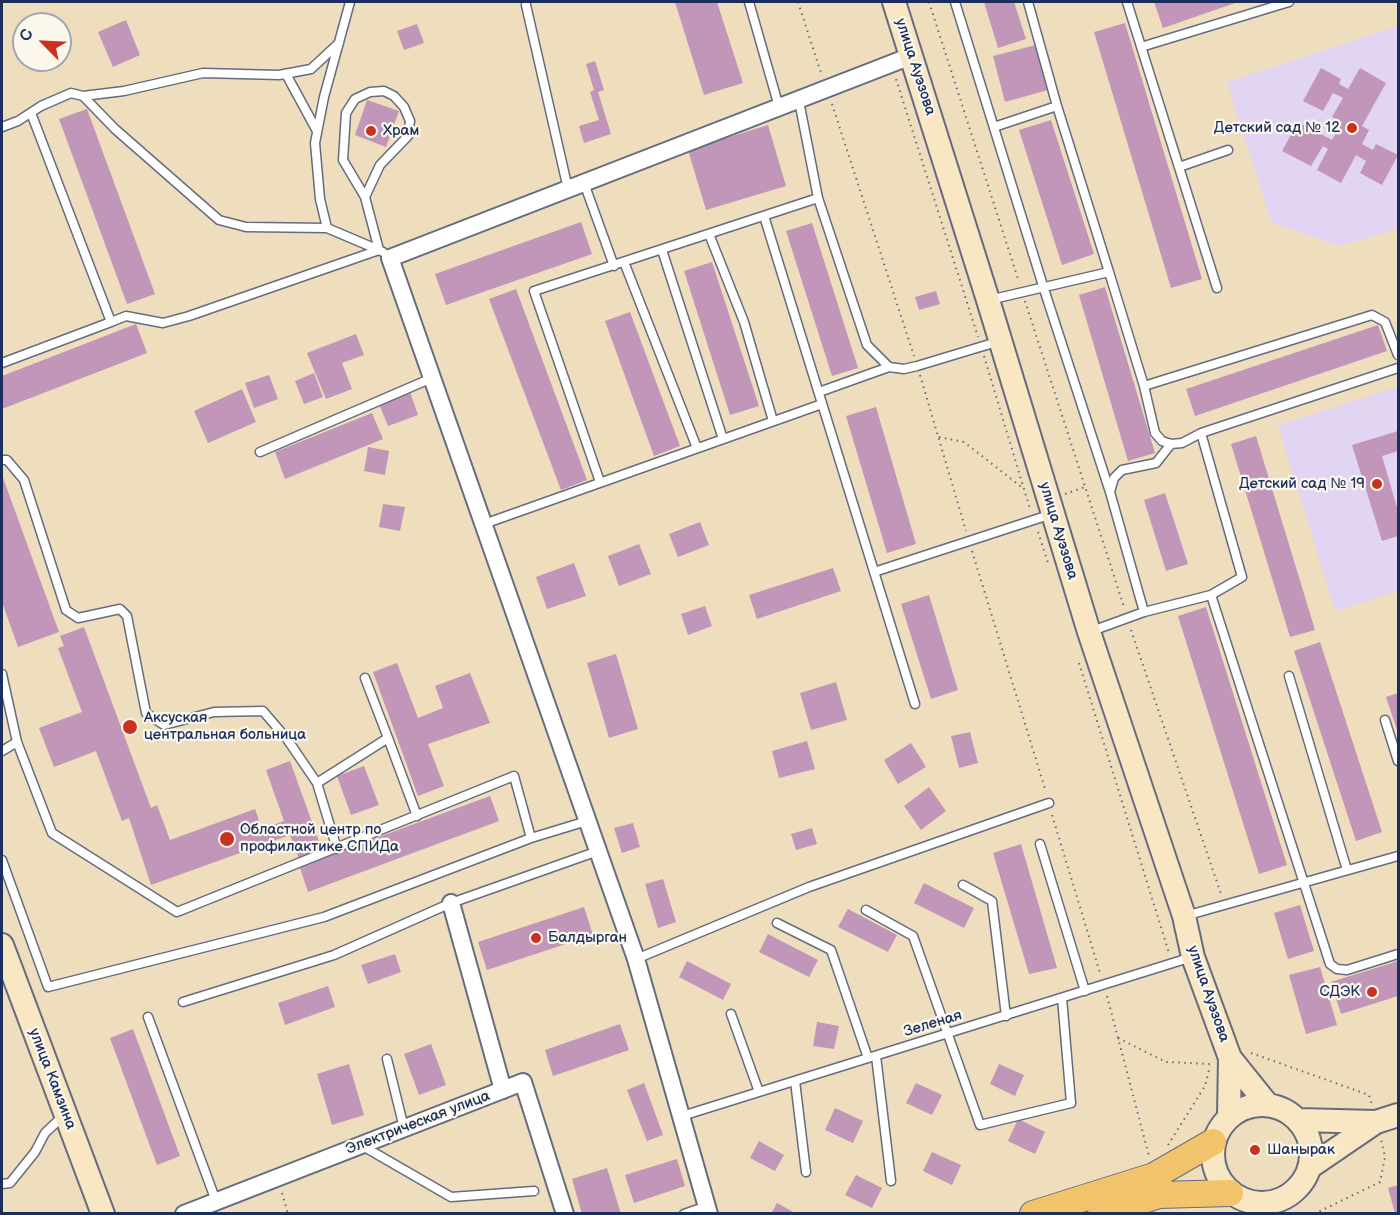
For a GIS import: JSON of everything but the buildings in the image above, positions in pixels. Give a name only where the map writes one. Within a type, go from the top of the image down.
[{"type":"main road","points":[[1033,1214],[1154,1176],[1213,1142]]},
{"type":"main road","points":[[1101,1214],[1159,1195],[1230,1193]]},
{"type":"street","name":"улица Ауэзова","points":[[894,2],[1001,341],[1089,632],[1184,916],[1192,957],[1221,1061]]},
{"type":"street","points":[[708,1210],[636,959],[484,524],[385,254],[576,186],[911,56]]},
{"type":"street","points":[[451,903],[503,1090]]},
{"type":"street","name":"улица Камзина","points":[[2,945],[103,1214]]},
{"type":"street","points":[[1221,1061],[1267,1104]]},
{"type":"street","points":[[1221,1061],[1229,1115]]},
{"type":"street","name":"Электрическая улица","points":[[184,1214],[523,1082],[565,1214]]},
{"type":"street","points":[[1296,1191],[1262,1209],[1230,1193],[1214,1170],[1213,1142],[1219,1127],[1229,1115],[1247,1106],[1267,1104],[1285,1109],[1299,1120],[1310,1142],[1310,1167]]},
{"type":"street","points":[[1287,1214],[1296,1191],[1310,1167],[1377,1122],[1398,1115]]},
{"type":"street","points":[[1299,1120],[1377,1122]]},
{"type":"lane","points":[[327,228],[320,199],[315,143],[324,97],[350,2]]},
{"type":"lane","points":[[749,2],[779,107]]},
{"type":"lane","points":[[955,2],[1110,492],[1144,612]]},
{"type":"lane","points":[[1028,2],[1057,105],[1144,386],[1155,434],[1162,441],[1171,444],[1182,443],[1201,433],[1398,368]]},
{"type":"lane","points":[[1127,2],[1217,288]]},
{"type":"lane","points":[[1141,47],[1290,2]]},
{"type":"lane","points":[[526,5],[576,186],[614,266]]},
{"type":"lane","points":[[2,127],[71,93],[83,96],[124,91],[203,73],[279,75],[311,69],[339,43]]},
{"type":"lane","points":[[286,74],[317,132]]},
{"type":"lane","points":[[365,197],[380,165],[408,136],[410,121],[404,107],[394,96],[384,91],[370,92],[355,99],[346,113],[343,160],[365,197],[385,254]]},
{"type":"lane","points":[[83,96],[115,129],[219,220],[246,227],[327,228],[385,254]]},
{"type":"lane","points":[[799,101],[818,198],[867,345],[889,367]]},
{"type":"lane","points":[[994,127],[1057,105]]},
{"type":"lane","points":[[31,113],[111,322]]},
{"type":"lane","points":[[1179,167],[1228,150]]},
{"type":"lane","points":[[600,482],[534,291],[818,198]]},
{"type":"lane","points":[[764,216],[915,704]]},
{"type":"lane","points":[[709,234],[744,321],[773,421]]},
{"type":"lane","points":[[662,250],[723,439]]},
{"type":"lane","points":[[2,363],[126,316],[163,323],[181,319],[385,254]]},
{"type":"lane","points":[[624,262],[697,448]]},
{"type":"lane","points":[[988,300],[1044,289],[1109,272]]},
{"type":"lane","points":[[1144,386],[1372,315],[1385,322],[1398,356]]},
{"type":"lane","points":[[819,392],[889,367],[904,369],[917,366],[1001,341]]},
{"type":"lane","points":[[260,452],[432,378]]},
{"type":"lane","points":[[484,524],[822,404]]},
{"type":"lane","points":[[1089,632],[1144,612],[1211,595],[1242,577],[1201,433]]},
{"type":"lane","points":[[1110,492],[1114,478],[1122,470],[1156,463],[1171,444]]},
{"type":"lane","points":[[2,460],[7,460],[24,480],[66,610],[78,618],[120,609],[128,616],[146,713],[164,725],[214,712],[263,711],[287,739],[317,783],[337,849]]},
{"type":"lane","points":[[874,572],[969,541],[1051,507]]},
{"type":"lane","points":[[1211,595],[1330,964],[1337,969],[1347,970],[1398,954]]},
{"type":"lane","points":[[2,674],[17,742],[52,833],[177,912],[514,776],[531,838]]},
{"type":"lane","points":[[1289,676],[1347,870]]},
{"type":"lane","points":[[365,678],[417,816]]},
{"type":"lane","points":[[1385,720],[1398,761]]},
{"type":"lane","points":[[317,783],[388,738]]},
{"type":"lane","points":[[2,751],[17,742]]},
{"type":"lane","points":[[636,959],[809,887],[1049,803]]},
{"type":"lane","points":[[2,860],[48,987],[324,917],[531,838],[587,821]]},
{"type":"lane","points":[[1040,844],[1085,991]]},
{"type":"lane","points":[[183,1002],[333,955],[451,903],[598,851]]},
{"type":"lane","points":[[1184,916],[1398,856]]},
{"type":"lane","points":[[963,885],[992,901],[1006,1016]]},
{"type":"lane","points":[[866,910],[913,936],[980,1125],[1071,1103],[1062,998]]},
{"type":"lane","points":[[777,923],[831,950],[872,1057],[891,1180]]},
{"type":"lane","name":"Зеленая","points":[[682,1116],[1192,957]]},
{"type":"lane","points":[[731,1014],[759,1092]]},
{"type":"lane","points":[[148,1017],[216,1201]]},
{"type":"lane","points":[[387,1059],[404,1128]]},
{"type":"lane","points":[[795,1081],[806,1172]]},
{"type":"lane","points":[[2,1184],[9,1183],[35,1152],[45,1133],[65,1114]]},
{"type":"lane","points":[[360,1145],[451,1197],[534,1191]]},
{"type":"lane","points":[[684,1214],[708,1210]]},
{"type":"path","points":[[798,2],[939,437],[1104,985],[1154,1176]]},
{"type":"path","points":[[929,2],[1127,618],[1225,905]]},
{"type":"path","points":[[939,437],[964,442],[1051,507]]},
{"type":"path","points":[[1118,1038],[1166,1062],[1221,1061]]},
{"type":"path","points":[[1314,1214],[1380,1182],[1385,1157]]},
{"type":"path","points":[[277,1177],[288,1214]]},
{"type":"shaded area","points":[[1398,26],[1398,229],[1338,246],[1271,222],[1227,82]]},
{"type":"shaded area","points":[[1398,387],[1398,591],[1335,611],[1278,425]]},
{"type":"place","name":"Детский сад № 12","points":[[1352,128]]},
{"type":"place","name":"Храм","points":[[371,131]]},
{"type":"place","name":"Детский сад № 19","points":[[1377,484]]},
{"type":"place","name":"Аксуская центральная больница","points":[[130,727]]},
{"type":"place","name":"Областной центр по профилактике СПИДа","points":[[227,839]]},
{"type":"place","name":"Балдырган","points":[[536,938]]},
{"type":"place","name":"СДЭК","points":[[1372,992]]},
{"type":"place","name":"Шанырак","points":[[1255,1150]]}]
